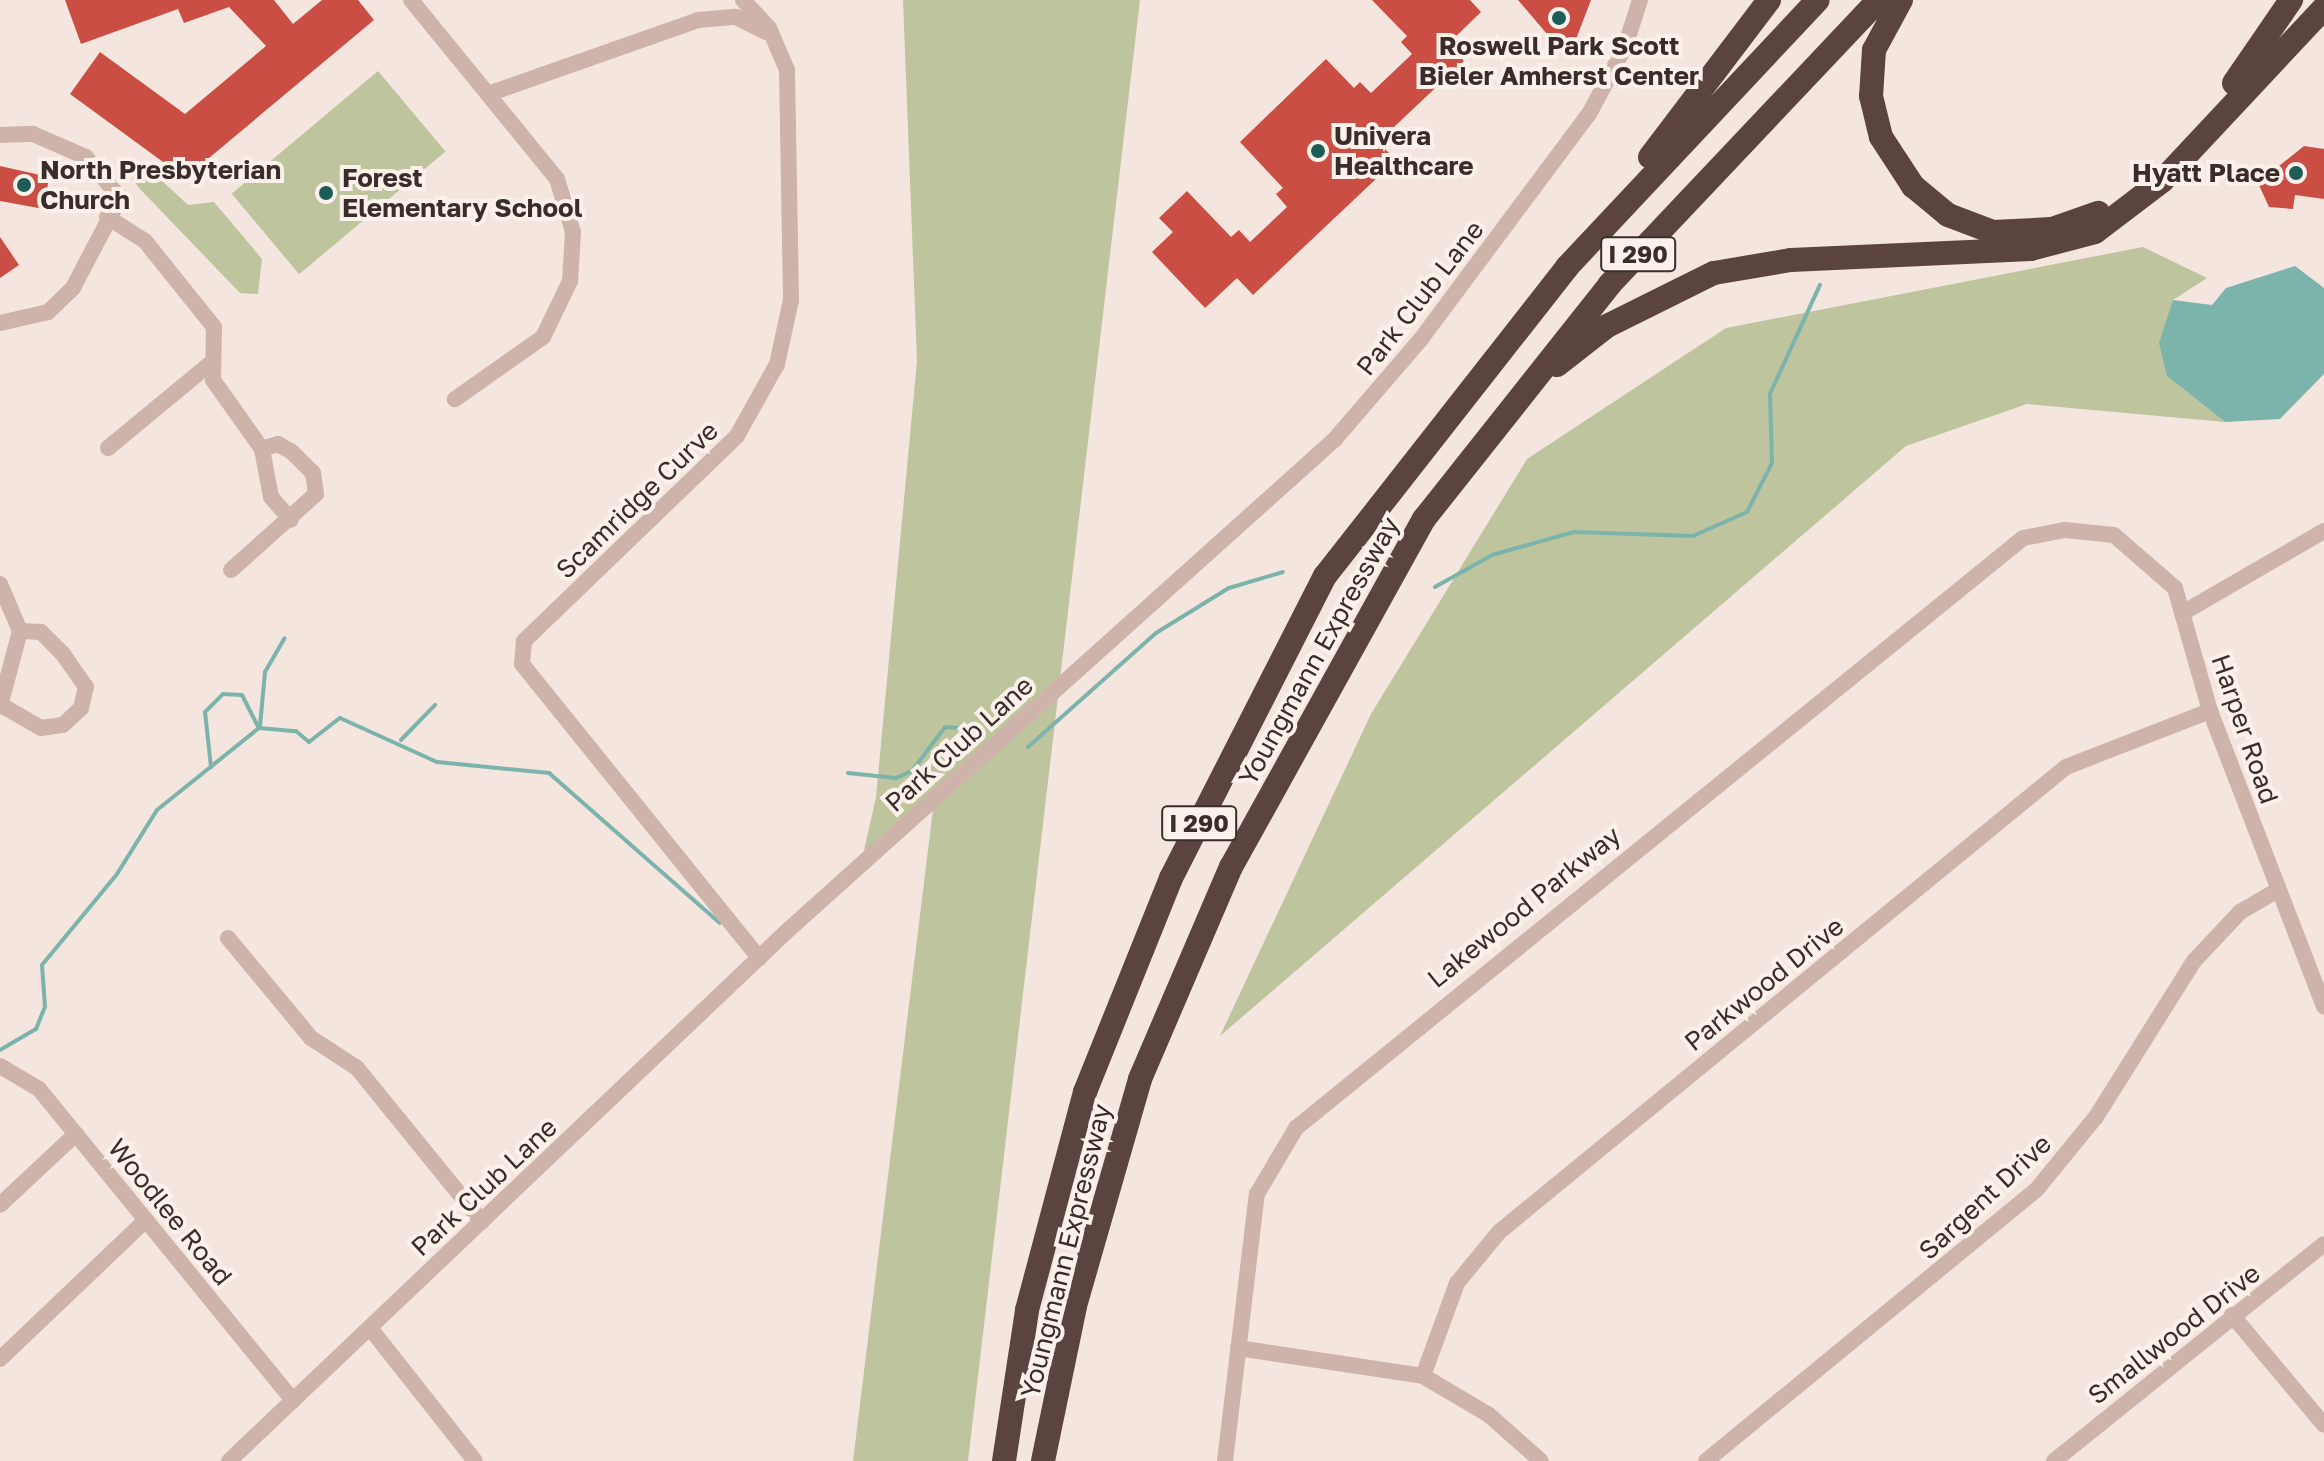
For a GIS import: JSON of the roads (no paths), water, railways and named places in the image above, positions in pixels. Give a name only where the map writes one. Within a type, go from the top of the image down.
[{"type":"highway","points":[[1567,267],[1769,0]]},
{"type":"highway","name":"Youngmann Expressway","points":[[1004,1461],[1027,1310],[1085,1092],[1171,878],[1325,576],[1567,267],[1818,0]]},
{"type":"highway","name":"Youngmann Expressway","points":[[1043,1461],[1075,1306],[1140,1079],[1231,867],[1424,519],[1502,414],[1610,284],[1879,0]]},
{"type":"highway","points":[[1901,0],[1870,70],[1888,150],[1948,215],[1993,232],[2024,233],[2075,223],[2132,191],[2228,90],[2291,0]]},
{"type":"highway","points":[[2250,87],[2307,0]]},
{"type":"highway","points":[[1502,414],[1607,326],[1714,273],[1791,260],[2031,249],[2083,238],[2140,201],[2324,8]]},
{"type":"street","points":[[411,0],[566,196],[573,259],[565,299],[543,337],[455,399]]},
{"type":"street","points":[[698,20],[718,0]]},
{"type":"street","points":[[743,0],[781,50]]},
{"type":"street","name":"Park Club Lane","points":[[229,1461],[759,958],[1368,404],[1589,114],[1625,47],[1640,0]]},
{"type":"street","points":[[488,94],[698,20],[748,20],[781,50]]},
{"type":"street","name":"Scamridge Curve","points":[[759,958],[522,664],[524,641],[737,436],[777,364],[792,277],[781,50]]},
{"type":"street","points":[[0,135],[33,134],[86,157],[120,198],[107,217],[73,288],[48,312],[0,323]]},
{"type":"street","points":[[107,217],[145,241],[214,327],[213,361],[222,400],[262,449],[271,497],[291,520]]},
{"type":"street","points":[[108,448],[213,361]]},
{"type":"street","points":[[231,570],[291,520],[316,494],[313,473],[278,444],[262,449]]},
{"type":"street","name":"Harper Road","points":[[2065,530],[2114,535],[2134,548],[2175,588],[2186,611],[2210,711],[2324,1007]]},
{"type":"street","name":"Lakewood Parkway","points":[[1225,1461],[1257,1194],[1296,1128],[1990,559],[2023,538],[2065,530]]},
{"type":"street","points":[[2186,611],[2324,531]]},
{"type":"street","points":[[0,584],[20,631],[0,706],[41,728],[63,725],[81,708],[86,687],[64,655],[41,632],[20,631]]},
{"type":"street","name":"Parkwood Drive","points":[[1423,1376],[1457,1283],[1499,1232],[2066,767],[2210,711]]},
{"type":"street","name":"Sargent Drive","points":[[1706,1461],[2037,1189],[2096,1117],[2194,961],[2240,912],[2278,890]]},
{"type":"street","points":[[228,938],[311,1038],[357,1068],[482,1222]]},
{"type":"street","name":"Woodlee Road","points":[[0,1066],[39,1089],[293,1400]]},
{"type":"street","points":[[0,1205],[76,1134]]},
{"type":"street","points":[[0,1359],[145,1221]]},
{"type":"street","name":"Smallwood Drive","points":[[2054,1461],[2324,1244]]},
{"type":"street","points":[[2232,1315],[2324,1425]]},
{"type":"street","points":[[370,1328],[475,1461]]},
{"type":"street","points":[[1238,1348],[1423,1376],[1489,1415],[1541,1461]]},
{"type":"water","points":[[2295,266],[2324,288],[2324,374],[2280,419],[2225,422],[2167,376],[2159,343],[2173,300],[2212,305],[2226,288]]},
{"type":"waterway","points":[[1435,587],[1492,555],[1574,532],[1693,536],[1747,512],[1772,463],[1770,394],[1820,285]]},
{"type":"waterway","points":[[1028,747],[1156,633],[1229,588],[1283,572]]},
{"type":"waterway","points":[[260,726],[265,672],[285,638]]},
{"type":"waterway","points":[[211,767],[205,712],[223,694],[242,695],[259,728]]},
{"type":"waterway","points":[[401,740],[435,705]]},
{"type":"waterway","points":[[0,1050],[36,1029],[45,1007],[42,965],[117,874],[157,810],[259,728],[296,731],[309,742],[340,718],[437,762],[549,773],[720,923]]},
{"type":"waterway","points":[[848,773],[896,778],[912,771],[945,727],[977,729]]},
{"type":"place","name":"Roswell Park Scott Bieler Amherst Center","points":[[1559,18]]},
{"type":"place","name":"Univera Healthcare","points":[[1318,151]]},
{"type":"place","name":"Hyatt Place","points":[[2296,173]]},
{"type":"place","name":"North Presbyterian Church","points":[[24,185]]},
{"type":"place","name":"Forest Elementary School","points":[[326,193]]}]
